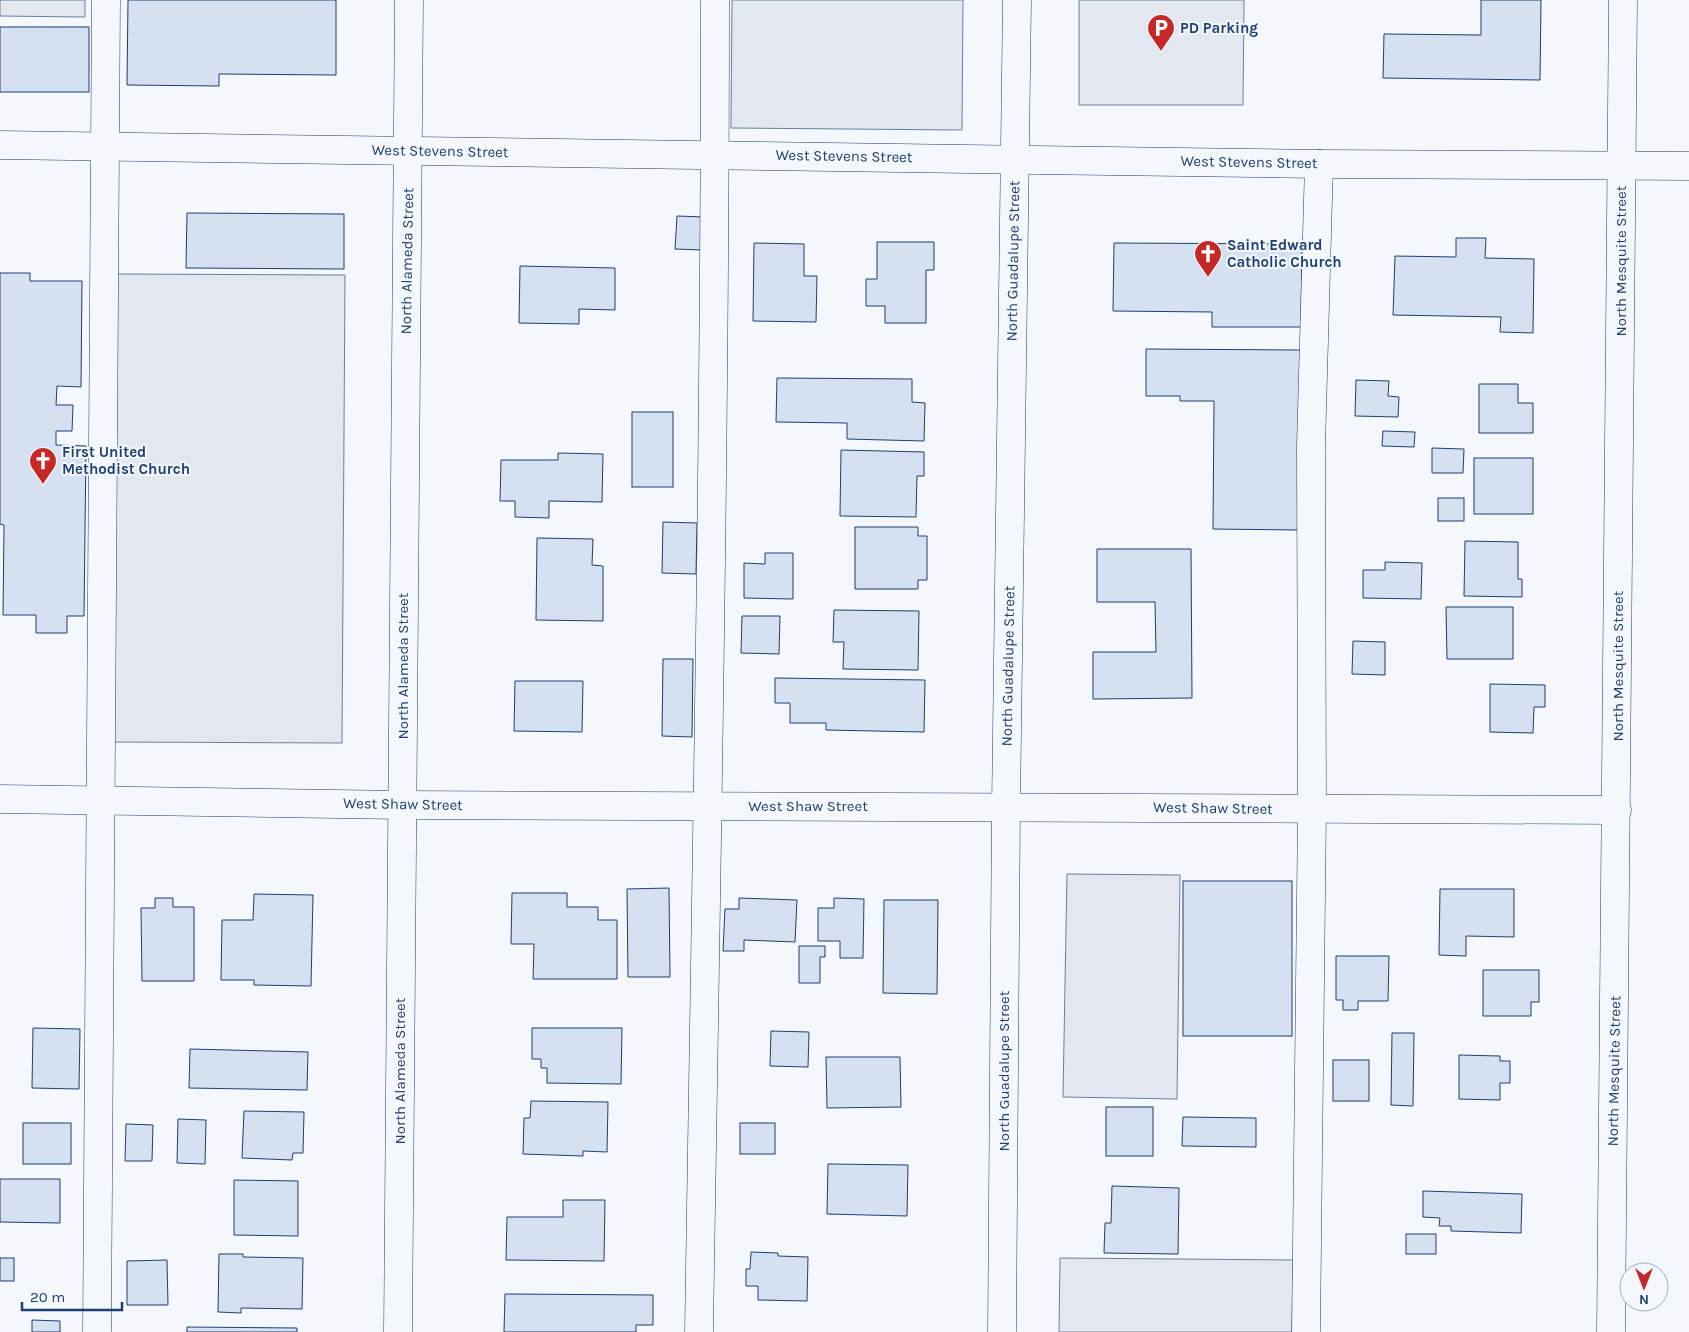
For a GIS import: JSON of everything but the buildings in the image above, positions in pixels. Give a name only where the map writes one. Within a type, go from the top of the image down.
[{"type":"street","points":[[97,1332],[106,0]]},
{"type":"street","name":"North Alameda Street","points":[[398,1332],[409,0]]},
{"type":"street","points":[[699,1332],[715,155],[715,0]]},
{"type":"street","name":"North Guadalupe Street","points":[[1002,1332],[1006,806],[1017,0]]},
{"type":"street","name":"North Mesquite Street","points":[[1611,1332],[1623,0]]},
{"type":"street","name":"West Stevens Street","points":[[0,145],[1015,158],[1319,164],[1689,166]]},
{"type":"street","points":[[1306,1332],[1312,809],[1311,446],[1319,164]]},
{"type":"street","name":"West Shaw Street","points":[[0,799],[402,805],[1617,810]]},
{"type":"shaded area","points":[[0,0],[85,0],[85,17],[0,16]]},
{"type":"shaded area","points":[[732,0],[963,0],[962,130],[731,128]]},
{"type":"shaded area","name":"PD Parking","points":[[1079,0],[1244,0],[1243,105],[1079,105]]},
{"type":"shaded area","points":[[114,274],[345,275],[342,743],[112,742]]},
{"type":"shaded area","points":[[1067,874],[1180,875],[1177,1099],[1063,1097]]},
{"type":"shaded area","points":[[1060,1258],[1293,1260],[1292,1332],[1059,1332]]},
{"type":"place","name":"PD Parking","points":[[1161,52]]},
{"type":"place","name":"Saint Edward Catholic Church","points":[[1208,278]]},
{"type":"place","name":"First United Methodist Church","points":[[43,485]]}]
